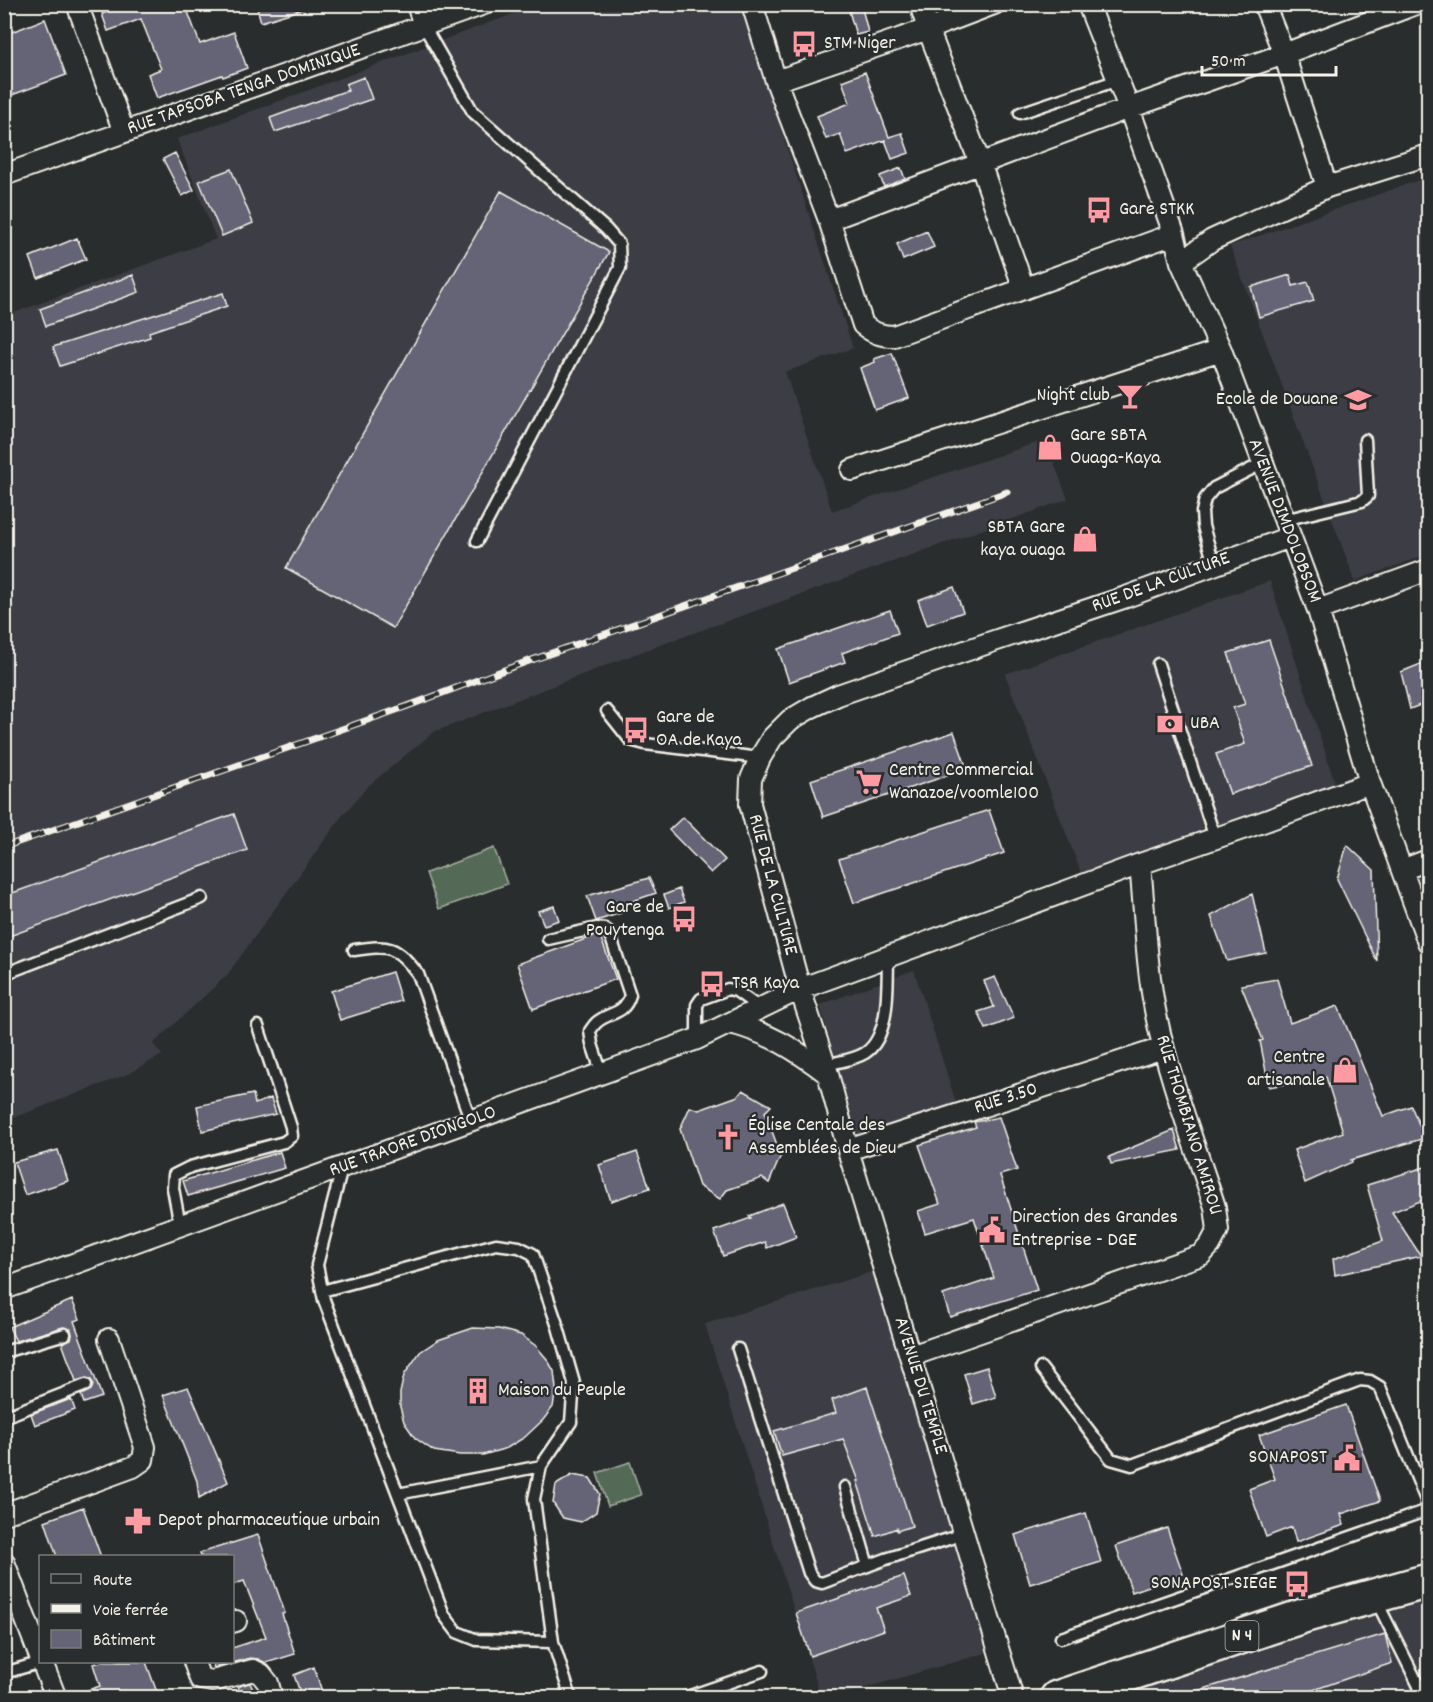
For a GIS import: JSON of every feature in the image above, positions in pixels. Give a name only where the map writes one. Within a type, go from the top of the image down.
[{"type":"highway","name":"N 4","points":[[1057,1698],[1306,1615],[1428,1581]]},
{"type":"street","points":[[77,4],[124,132]]},
{"type":"street","points":[[417,4],[424,26]]},
{"type":"street","name":"RUE TAPSOBA TENGA DOMINIQUE","points":[[4,175],[484,4]]},
{"type":"street","points":[[752,4],[776,81],[829,220],[863,325],[874,333],[894,336],[1174,234]]},
{"type":"street","points":[[920,4],[980,163],[1024,289]]},
{"type":"street","points":[[776,81],[994,4]]},
{"type":"street","name":"AVENUE DIMDOLOBSOM","points":[[1088,4],[1129,108],[1174,234],[1181,262],[1221,350],[1318,610],[1370,783],[1428,942]]},
{"type":"street","points":[[1264,4],[1284,54],[1327,187]]},
{"type":"street","points":[[829,220],[1416,4]]},
{"type":"street","points":[[1181,262],[1212,240],[1327,187],[1428,155]]},
{"type":"street","points":[[852,470],[1221,350]]},
{"type":"street","name":"RUE DE LA CULTURE","points":[[800,989],[750,804],[752,779],[760,758],[772,738],[790,720],[838,695],[1126,597],[1214,564],[1287,528]]},
{"type":"street","points":[[1318,610],[1428,570]]},
{"type":"street","points":[[800,989],[1140,864],[1370,783]]},
{"type":"street","points":[[1402,870],[1428,860]]},
{"type":"street","name":"RUE THOMBIANO AMIROU","points":[[911,1356],[1201,1255],[1210,1245],[1218,1230],[1215,1207],[1163,1048],[1151,984],[1140,864]]},
{"type":"street","name":"RUE TRAORE DIONGOLO","points":[[13,1287],[698,1039],[800,989]]},
{"type":"street","name":"AVENUE DU TEMPLE","points":[[800,989],[1013,1698]]},
{"type":"street","points":[[731,1023],[775,1038],[826,1070]]},
{"type":"street","name":"RUE 3.50","points":[[848,1150],[1163,1048]]},
{"type":"street","points":[[4,1514],[133,1467],[142,1460],[145,1447],[109,1339]]},
{"type":"street","points":[[4,1562],[39,1654]]},
{"type":"street","points":[[42,1663],[56,1698]]},
{"type":"street","points":[[194,1663],[201,1679],[207,1681],[253,1670],[261,1674],[268,1683],[272,1698]]},
{"type":"lane","points":[[424,26],[473,112],[606,229],[619,244],[620,268],[477,541]]},
{"type":"lane","points":[[1020,113],[1118,80]]},
{"type":"lane","points":[[1287,528],[1362,501],[1368,496],[1365,440]]},
{"type":"lane","points":[[1214,564],[1203,526],[1202,512],[1205,499],[1214,488],[1263,463]]},
{"type":"lane","points":[[1158,664],[1215,838]]},
{"type":"lane","points":[[607,711],[630,740],[645,744],[760,758]]},
{"type":"lane","points":[[4,974],[202,898]]},
{"type":"lane","points":[[548,939],[597,928],[609,932],[630,995],[627,1003],[616,1013],[597,1022],[590,1031],[602,1074]]},
{"type":"lane","points":[[354,950],[382,946],[403,955],[418,974],[471,1121]]},
{"type":"lane","points":[[826,1070],[863,1054],[873,1046],[886,1015],[888,957]]},
{"type":"lane","points":[[698,1039],[696,1005],[701,999],[728,989],[736,990],[761,1009]]},
{"type":"lane","points":[[180,1226],[173,1188],[174,1175],[190,1167],[284,1142],[292,1136],[258,1026]]},
{"type":"lane","points":[[342,1168],[317,1265],[324,1300],[444,1615],[457,1632],[477,1640],[553,1642]]},
{"type":"lane","points":[[322,1291],[496,1244],[519,1247],[533,1254],[574,1383],[571,1422],[541,1466],[534,1499],[553,1642],[571,1698]]},
{"type":"lane","points":[[4,1352],[66,1334]]},
{"type":"lane","points":[[738,1349],[809,1573],[815,1581],[822,1583],[964,1534]]},
{"type":"lane","points":[[1041,1368],[1111,1459],[1132,1465],[1360,1380],[1370,1381],[1380,1387],[1428,1505]]},
{"type":"lane","points":[[4,1417],[86,1385]]},
{"type":"lane","points":[[398,1494],[541,1466]]},
{"type":"lane","points":[[845,1487],[868,1566]]},
{"type":"lane","points":[[1060,1638],[1428,1510]]},
{"type":"lane","points":[[1374,1597],[1424,1693]]},
{"type":"lane","points":[[4,1673],[39,1663]]},
{"type":"lane","points":[[684,1698],[762,1671]]},
{"type":"shaded area","points":[[537,5],[740,5],[853,348],[785,372],[832,511],[1045,440],[1068,499],[638,653],[434,732],[368,786],[342,816],[227,975],[153,1044],[162,1055],[128,1074],[5,1121],[5,316],[216,239],[177,139]]},
{"type":"shaded area","name":"Ecole de Douane","points":[[1428,177],[1428,554],[1355,581],[1230,246]]},
{"type":"shaded area","name":"UBA","points":[[1270,581],[1336,786],[1082,875],[1005,674]]},
{"type":"shaded area","points":[[914,970],[957,1106],[858,1138],[820,1005]]},
{"type":"shaded area","points":[[875,1271],[986,1653],[834,1697],[821,1697],[705,1324]]},
{"type":"shaded area","points":[[1428,1581],[1428,1697],[1057,1698]]},
{"type":"green space","points":[[494,848],[507,884],[439,909],[426,873]]},
{"type":"green space","points":[[630,1462],[641,1495],[608,1506],[597,1473]]},
{"type":"building","points":[[130,4],[185,4],[200,44],[234,32],[247,68],[157,98],[148,74],[161,69],[141,19],[108,31],[102,14]]},
{"type":"building","points":[[256,4],[306,4],[306,8],[261,22]]},
{"type":"building","points":[[862,8],[868,32],[856,35],[849,11]]},
{"type":"building","points":[[45,19],[66,75],[4,98],[4,35]]},
{"type":"building","points":[[865,72],[889,137],[902,133],[909,153],[892,159],[885,140],[847,154],[840,134],[826,139],[817,116],[850,103],[842,81]]},
{"type":"building","points":[[364,77],[372,99],[275,132],[270,118],[348,90],[346,84]]},
{"type":"building","points":[[175,153],[194,190],[182,196],[163,159]]},
{"type":"building","points":[[901,168],[905,179],[884,187],[880,176]]},
{"type":"building","points":[[231,169],[253,223],[222,236],[199,181]]},
{"type":"building","points":[[501,191],[609,252],[393,628],[286,568]]},
{"type":"building","points":[[927,231],[934,247],[903,260],[897,244]]},
{"type":"building","points":[[77,238],[86,259],[38,278],[30,257]]},
{"type":"building","points":[[133,275],[139,292],[46,326],[40,309]]},
{"type":"building","points":[[1290,275],[1293,286],[1308,282],[1314,301],[1259,317],[1251,287]]},
{"type":"building","points":[[223,293],[227,306],[149,332],[150,337],[60,366],[53,347]]},
{"type":"building","points":[[892,353],[909,398],[875,410],[860,368],[875,362],[874,359]]},
{"type":"building","points":[[954,587],[963,612],[927,625],[918,600]]},
{"type":"building","points":[[890,610],[898,633],[842,653],[845,662],[789,682],[778,649]]},
{"type":"building","points":[[1269,640],[1312,766],[1230,794],[1216,754],[1245,744],[1233,708],[1245,704],[1228,653]]},
{"type":"building","points":[[1428,661],[1428,702],[1410,709],[1401,672]]},
{"type":"building","points":[[954,732],[967,769],[823,817],[811,780]]},
{"type":"building","points":[[989,810],[1004,853],[854,903],[839,859]]},
{"type":"building","points":[[234,814],[247,850],[4,938],[4,896]]},
{"type":"building","points":[[683,817],[725,860],[711,873],[669,830]]},
{"type":"building","points":[[1347,845],[1374,870],[1377,961],[1337,879]]},
{"type":"building","points":[[649,878],[656,893],[618,906],[621,913],[596,921],[587,896]]},
{"type":"building","points":[[679,889],[684,902],[669,908],[664,895]]},
{"type":"building","points":[[1252,894],[1266,953],[1227,961],[1211,916]]},
{"type":"building","points":[[554,906],[559,920],[544,925],[538,911]]},
{"type":"building","points":[[594,936],[600,936],[616,979],[533,1009],[517,964]]},
{"type":"building","points":[[392,972],[401,1001],[340,1020],[331,991]]},
{"type":"building","points":[[995,977],[1014,1018],[986,1029],[978,1012],[994,1007],[984,981]]},
{"type":"building","points":[[1277,979],[1290,1023],[1338,1006],[1383,1116],[1411,1106],[1425,1138],[1351,1160],[1352,1162],[1305,1183],[1294,1150],[1343,1132],[1326,1077],[1269,1087],[1260,1041],[1263,1040],[1241,985]]},
{"type":"building","name":"Église Centale des Assemblées de Dieu","points":[[743,1090],[771,1106],[765,1112],[777,1145],[784,1148],[769,1183],[762,1178],[727,1190],[720,1199],[699,1186],[680,1129],[690,1107],[699,1110],[738,1096]]},
{"type":"building","points":[[253,1094],[255,1104],[271,1098],[276,1114],[202,1131],[197,1106]]},
{"type":"building","points":[[999,1117],[1017,1170],[1000,1175],[1037,1290],[950,1317],[943,1295],[994,1278],[974,1218],[925,1233],[918,1211],[940,1204],[919,1145],[976,1127],[974,1122]]},
{"type":"building","points":[[1174,1130],[1180,1150],[1111,1164],[1109,1157]]},
{"type":"building","points":[[58,1150],[68,1181],[25,1195],[14,1162]]},
{"type":"building","points":[[280,1152],[285,1168],[188,1196],[183,1181]]},
{"type":"building","points":[[637,1152],[650,1188],[611,1201],[599,1165]]},
{"type":"building","points":[[1428,1166],[1428,1198],[1392,1212],[1421,1256],[1335,1275],[1333,1259],[1383,1241],[1367,1185]]},
{"type":"building","points":[[783,1203],[796,1237],[767,1248],[765,1242],[723,1256],[714,1231],[751,1218],[749,1216]]},
{"type":"building","points":[[72,1300],[80,1319],[74,1321],[102,1397],[84,1403],[81,1395],[91,1390],[93,1383],[87,1378],[76,1381],[62,1343],[71,1339],[71,1329],[63,1327],[16,1341],[9,1327]]},
{"type":"building","name":"Maison du Peuple","points":[[473,1328],[499,1329],[521,1335],[536,1346],[554,1371],[556,1389],[553,1407],[525,1437],[507,1448],[483,1455],[460,1455],[434,1451],[415,1438],[404,1422],[400,1407],[400,1393],[404,1375],[420,1352],[438,1340]]},
{"type":"building","points":[[987,1367],[996,1397],[973,1404],[964,1374]]},
{"type":"building","points":[[188,1387],[228,1482],[199,1498],[197,1481],[163,1395]]},
{"type":"building","points":[[867,1387],[912,1526],[897,1531],[897,1528],[875,1536],[857,1481],[859,1481],[843,1439],[782,1456],[774,1431],[836,1413],[832,1400]]},
{"type":"building","points":[[71,1399],[75,1410],[35,1425],[31,1414]]},
{"type":"building","points":[[1346,1405],[1380,1501],[1341,1514],[1344,1525],[1296,1542],[1292,1527],[1266,1537],[1249,1489],[1275,1479],[1259,1435]]},
{"type":"building","points":[[572,1475],[590,1478],[600,1494],[596,1512],[581,1522],[563,1518],[553,1503],[556,1485]]},
{"type":"building","points":[[83,1507],[100,1555],[56,1555],[45,1521]]},
{"type":"building","points":[[1086,1513],[1101,1562],[1030,1584],[1015,1535]]},
{"type":"building","points":[[1167,1528],[1183,1574],[1132,1592],[1116,1546]]},
{"type":"building","points":[[258,1535],[285,1613],[282,1614],[295,1654],[266,1663],[250,1658],[234,1662],[234,1647],[266,1637],[244,1581],[234,1584],[234,1555],[200,1555],[200,1553]]},
{"type":"building","points":[[904,1576],[911,1596],[876,1608],[884,1630],[810,1656],[796,1613]]},
{"type":"building","points":[[1385,1634],[1392,1663],[1290,1698],[1188,1698],[1187,1694]]},
{"type":"building","points":[[146,1663],[159,1698],[73,1698],[73,1695],[100,1686],[93,1664]]},
{"type":"building","points":[[212,1663],[232,1663],[214,1668]]},
{"type":"building","points":[[314,1667],[324,1698],[302,1698],[294,1675]]},
{"type":"building","points":[[250,1683],[257,1698],[236,1698],[239,1686]]},
{"type":"railway","points":[[4,847],[405,707],[1007,492]]},
{"type":"place","name":"STM Niger","points":[[804,44]]},
{"type":"place","name":"Gare STKK","points":[[1099,210]]},
{"type":"place","name":"Night club","points":[[1130,396]]},
{"type":"place","name":"Ecole de Douane","points":[[1358,400]]},
{"type":"place","name":"Gare SBTA Ouaga-Kaya","points":[[1050,447]]},
{"type":"place","name":"SBTA Gare kaya ouaga","points":[[1085,539]]},
{"type":"place","name":"UBA","points":[[1170,724]]},
{"type":"place","name":"Gare de OA de Kaya","points":[[636,730]]},
{"type":"place","name":"Centre Commercial Wanazoe/voomle100","points":[[869,782]]},
{"type":"place","name":"Gare de Pouytenga","points":[[684,919]]},
{"type":"place","name":"TSR Kaya","points":[[712,984]]},
{"type":"place","name":"Centre artisanale","points":[[1345,1070]]},
{"type":"place","name":"Église Centale des Assemblées de Dieu","points":[[728,1137]]},
{"type":"place","name":"Direction des Grandes Entreprise - DGE","points":[[992,1230]]},
{"type":"place","name":"Maison du Peuple","points":[[478,1391]]},
{"type":"place","name":"SONAPOST","points":[[1347,1458]]},
{"type":"place","name":"Depot pharmaceutique urbain","points":[[138,1521]]},
{"type":"place","name":"SONAPOST SIEGE","points":[[1297,1584]]}]
